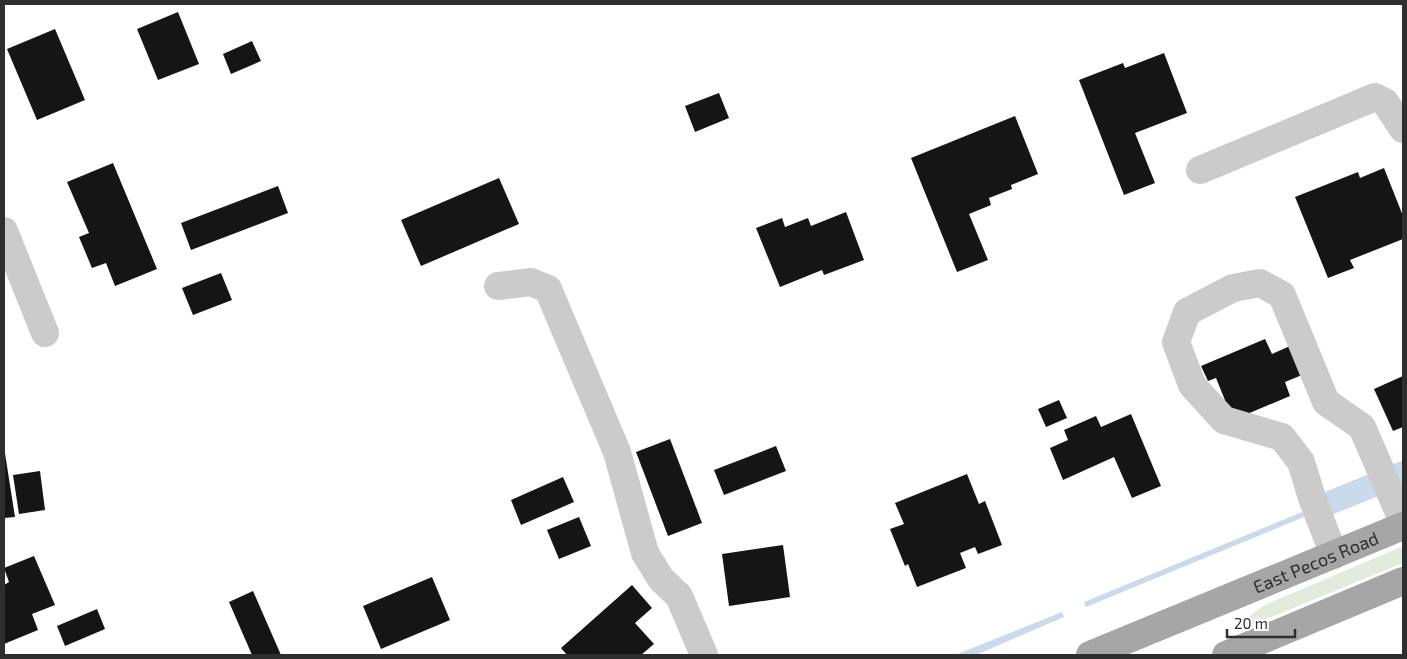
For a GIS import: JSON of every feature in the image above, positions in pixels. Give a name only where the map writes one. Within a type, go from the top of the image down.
[{"type":"main road","name":"East Pecos Road","points":[[1094,654],[1403,526]]},
{"type":"main road","points":[[1226,655],[1403,581]]},
{"type":"street","points":[[1200,170],[1375,97],[1385,102],[1403,129]]},
{"type":"street","points":[[4,231],[45,333]]},
{"type":"street","points":[[498,286],[531,282],[548,289],[617,452],[645,553],[661,579],[679,596],[704,655]]},
{"type":"street","points":[[1334,555],[1312,498],[1301,462],[1282,437],[1224,420],[1192,385],[1176,342],[1187,312],[1233,288],[1260,283],[1282,295],[1326,402],[1362,426],[1403,522]]},
{"type":"green space","points":[[1403,546],[1403,563],[1242,629],[1240,623],[1265,605]]},
{"type":"water","points":[[1302,512],[1304,517],[1086,607],[1084,602]]},
{"type":"water","points":[[1062,612],[1064,617],[976,655],[955,655]]},
{"type":"building","points":[[178,12],[199,64],[158,80],[137,29]]},
{"type":"building","points":[[55,29],[85,100],[37,120],[7,49]]},
{"type":"building","points":[[252,41],[261,61],[231,74],[223,54]]},
{"type":"building","points":[[1164,53],[1187,113],[1135,133],[1155,183],[1124,195],[1079,80],[1123,63],[1125,68]]},
{"type":"building","points":[[719,93],[729,118],[695,132],[685,106]]},
{"type":"building","points":[[1015,116],[1038,174],[1011,185],[1012,189],[989,198],[991,205],[969,214],[988,260],[957,272],[911,158]]},
{"type":"building","points":[[113,163],[157,269],[115,286],[106,263],[92,268],[79,237],[89,233],[67,182]]},
{"type":"building","points":[[1384,168],[1403,216],[1403,239],[1350,260],[1354,268],[1328,278],[1295,197],[1358,172],[1360,178]]},
{"type":"building","points":[[499,178],[519,224],[421,266],[401,220]]},
{"type":"building","points":[[278,186],[288,213],[191,250],[181,223]]},
{"type":"building","points":[[846,212],[864,260],[824,275],[822,270],[780,287],[756,228],[782,218],[785,227],[808,218],[811,226]]},
{"type":"building","points":[[221,273],[232,300],[193,315],[182,288]]},
{"type":"building","points":[[1265,339],[1272,354],[1290,346],[1302,375],[1285,382],[1290,396],[1233,420],[1216,378],[1208,381],[1201,366]]},
{"type":"building","points":[[1403,376],[1403,427],[1393,431],[1374,389]]},
{"type":"building","points":[[1059,400],[1067,418],[1046,427],[1038,409]]},
{"type":"building","points":[[1131,414],[1161,486],[1132,498],[1114,457],[1063,480],[1050,448],[1068,440],[1064,430],[1096,416],[1101,427]]},
{"type":"building","points":[[670,439],[702,523],[668,536],[636,452]]},
{"type":"building","points":[[776,446],[786,471],[724,495],[714,470]]},
{"type":"building","points":[[4,447],[15,517],[4,518]]},
{"type":"building","points":[[40,471],[45,510],[19,514],[13,475]]},
{"type":"building","points":[[967,474],[979,504],[985,501],[1002,545],[978,554],[975,547],[960,553],[966,568],[917,587],[908,564],[905,566],[890,529],[904,524],[895,503]]},
{"type":"building","points":[[563,477],[574,502],[521,525],[511,500]]},
{"type":"building","points":[[579,517],[591,546],[559,559],[547,530]]},
{"type":"building","points":[[783,545],[790,597],[729,606],[722,554]]},
{"type":"building","points":[[34,556],[55,605],[32,614],[38,630],[4,644],[4,585],[9,582],[4,568]]},
{"type":"building","points":[[432,577],[450,620],[381,649],[363,606]]},
{"type":"building","points":[[632,585],[652,608],[635,623],[654,644],[641,655],[567,655],[561,648]]},
{"type":"building","points":[[253,591],[281,655],[252,655],[229,602]]},
{"type":"building","points":[[97,609],[105,629],[65,646],[57,626]]},
{"type":"waterway","points":[[1327,504],[1403,473]]}]
